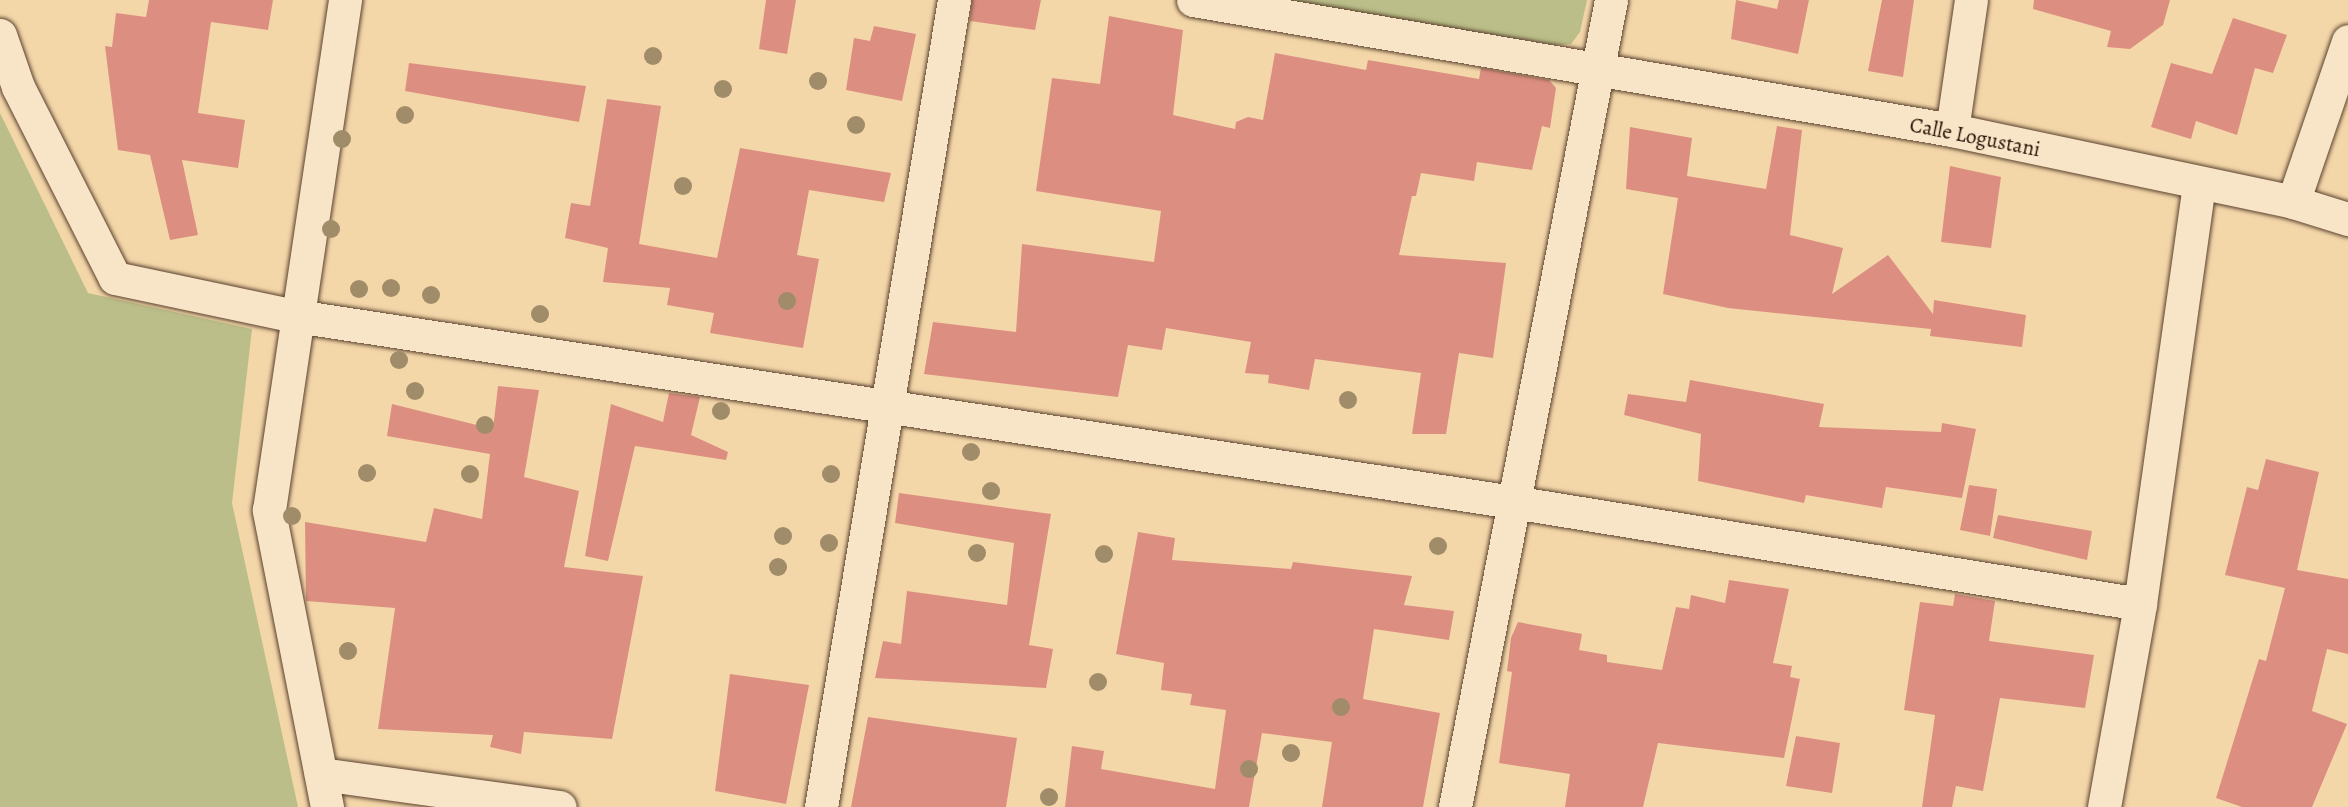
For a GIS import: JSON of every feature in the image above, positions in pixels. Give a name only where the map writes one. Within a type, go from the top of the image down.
[{"type":"street","points":[[327,807],[269,510],[296,316],[345,0]]},
{"type":"street","points":[[821,807],[954,0]]},
{"type":"street","name":"Calle Logustani","points":[[1193,0],[1952,130],[2199,185],[2293,202],[2348,219]]},
{"type":"street","points":[[1455,807],[1611,0]]},
{"type":"street","points":[[1952,130],[1971,0]]},
{"type":"street","points":[[0,35],[18,87],[115,278],[296,316],[1513,502],[2140,604]]},
{"type":"street","points":[[2293,202],[2348,41]]},
{"type":"street","points":[[2104,807],[2140,604],[2199,185]]},
{"type":"street","points":[[321,774],[560,807]]},
{"type":"green space","points":[[1260,0],[1587,0],[1580,32],[1571,44],[1555,45]]},
{"type":"green space","points":[[0,113],[88,293],[252,329],[232,503],[298,807],[0,807]]},
{"type":"building","points":[[149,0],[273,0],[268,30],[211,22],[198,113],[245,120],[238,168],[182,160],[198,235],[170,240],[150,155],[118,150],[105,46],[112,47],[116,13],[146,17]]},
{"type":"building","points":[[766,0],[796,0],[787,54],[759,49]]},
{"type":"building","points":[[972,0],[1041,0],[1035,30],[970,21]]},
{"type":"building","points":[[1736,0],[1777,9],[1779,0],[1809,0],[1798,54],[1731,39]]},
{"type":"building","points":[[1882,0],[1914,0],[1903,77],[1868,71]]},
{"type":"building","points":[[2034,0],[2170,0],[2163,25],[2130,49],[2107,47],[2111,31],[2033,9]]},
{"type":"building","points":[[1109,16],[1183,30],[1173,115],[1235,129],[1236,122],[1248,117],[1263,120],[1275,53],[1366,70],[1368,60],[1479,79],[1481,68],[1549,80],[1556,88],[1550,128],[1542,126],[1532,170],[1477,162],[1474,181],[1421,173],[1416,196],[1412,196],[1399,255],[1506,263],[1493,358],[1459,353],[1446,434],[1412,434],[1421,373],[1315,359],[1309,390],[1268,383],[1269,375],[1245,373],[1251,342],[1166,328],[1162,350],[1128,345],[1118,397],[924,374],[933,322],[1016,332],[1022,244],[1154,262],[1161,211],[1036,191],[1052,78],[1100,84]]},
{"type":"building","points":[[2233,18],[2287,35],[2273,73],[2255,68],[2237,135],[2196,121],[2191,139],[2151,127],[2171,63],[2212,74]]},
{"type":"building","points":[[874,26],[916,34],[902,101],[846,90],[854,38],[870,41]]},
{"type":"building","points":[[409,63],[586,86],[579,122],[405,91]]},
{"type":"building","points":[[607,99],[661,106],[639,244],[717,258],[740,148],[891,173],[884,202],[809,190],[797,255],[819,259],[803,348],[710,333],[714,313],[667,305],[670,288],[603,282],[608,248],[565,238],[571,203],[590,206]]},
{"type":"building","points":[[1777,126],[1802,130],[1790,235],[1843,248],[1832,294],[1888,255],[1933,314],[1934,300],[2026,315],[2022,347],[1930,336],[1931,329],[1728,308],[1663,294],[1678,198],[1626,189],[1630,127],[1692,138],[1687,176],[1766,189]]},
{"type":"building","points":[[1950,166],[2001,177],[1991,248],[1941,242]]},
{"type":"building","points":[[1690,380],[1824,404],[1819,427],[1941,432],[1942,423],[1976,429],[1962,498],[1886,487],[1882,508],[1806,495],[1804,503],[1698,481],[1701,434],[1624,415],[1628,394],[1686,402]]},
{"type":"building","points":[[498,386],[539,390],[524,477],[579,491],[564,567],[643,576],[612,739],[524,732],[521,754],[490,747],[493,735],[378,729],[395,608],[306,601],[305,522],[426,542],[434,508],[482,519],[490,454],[387,436],[392,404],[493,429]]},
{"type":"building","points":[[669,393],[700,397],[691,435],[728,452],[726,460],[635,446],[608,561],[585,556],[611,404],[663,422]]},
{"type":"building","points":[[2266,459],[2319,472],[2297,570],[2348,579],[2348,654],[2327,649],[2312,711],[2347,724],[2312,807],[2242,807],[2216,798],[2259,659],[2266,661],[2285,588],[2225,575],[2247,487],[2258,490]]},
{"type":"building","points":[[1969,485],[1997,489],[1990,536],[1960,530]]},
{"type":"building","points":[[899,493],[1051,514],[1029,645],[1053,649],[1046,688],[875,678],[883,641],[901,644],[907,591],[1007,605],[1014,543],[895,523]]},
{"type":"building","points":[[1998,515],[2092,531],[2087,560],[1993,538]]},
{"type":"building","points":[[1138,532],[1175,538],[1172,560],[1291,569],[1293,562],[1412,576],[1404,605],[1454,611],[1449,640],[1374,629],[1363,699],[1440,713],[1423,807],[1322,807],[1332,742],[1262,733],[1249,807],[1065,807],[1072,746],[1104,751],[1101,769],[1215,789],[1226,710],[1190,705],[1192,694],[1161,690],[1164,663],[1116,654]]},
{"type":"building","points":[[1729,580],[1789,589],[1773,663],[1792,666],[1790,677],[1800,679],[1784,758],[1658,743],[1643,807],[1565,807],[1570,774],[1499,763],[1512,672],[1507,671],[1511,638],[1518,622],[1582,634],[1579,650],[1607,655],[1607,662],[1662,670],[1676,607],[1689,609],[1691,595],[1725,603]]},
{"type":"building","points":[[1955,594],[1995,601],[1989,641],[2094,655],[2085,708],[2000,698],[1983,791],[1956,786],[1952,807],[1922,807],[1935,715],[1904,710],[1920,602],[1953,606]]},
{"type":"building","points":[[730,674],[809,685],[786,804],[715,791]]},
{"type":"building","points":[[868,717],[1017,738],[1006,807],[851,807]]},
{"type":"building","points":[[1796,736],[1840,743],[1832,793],[1786,786]]}]
